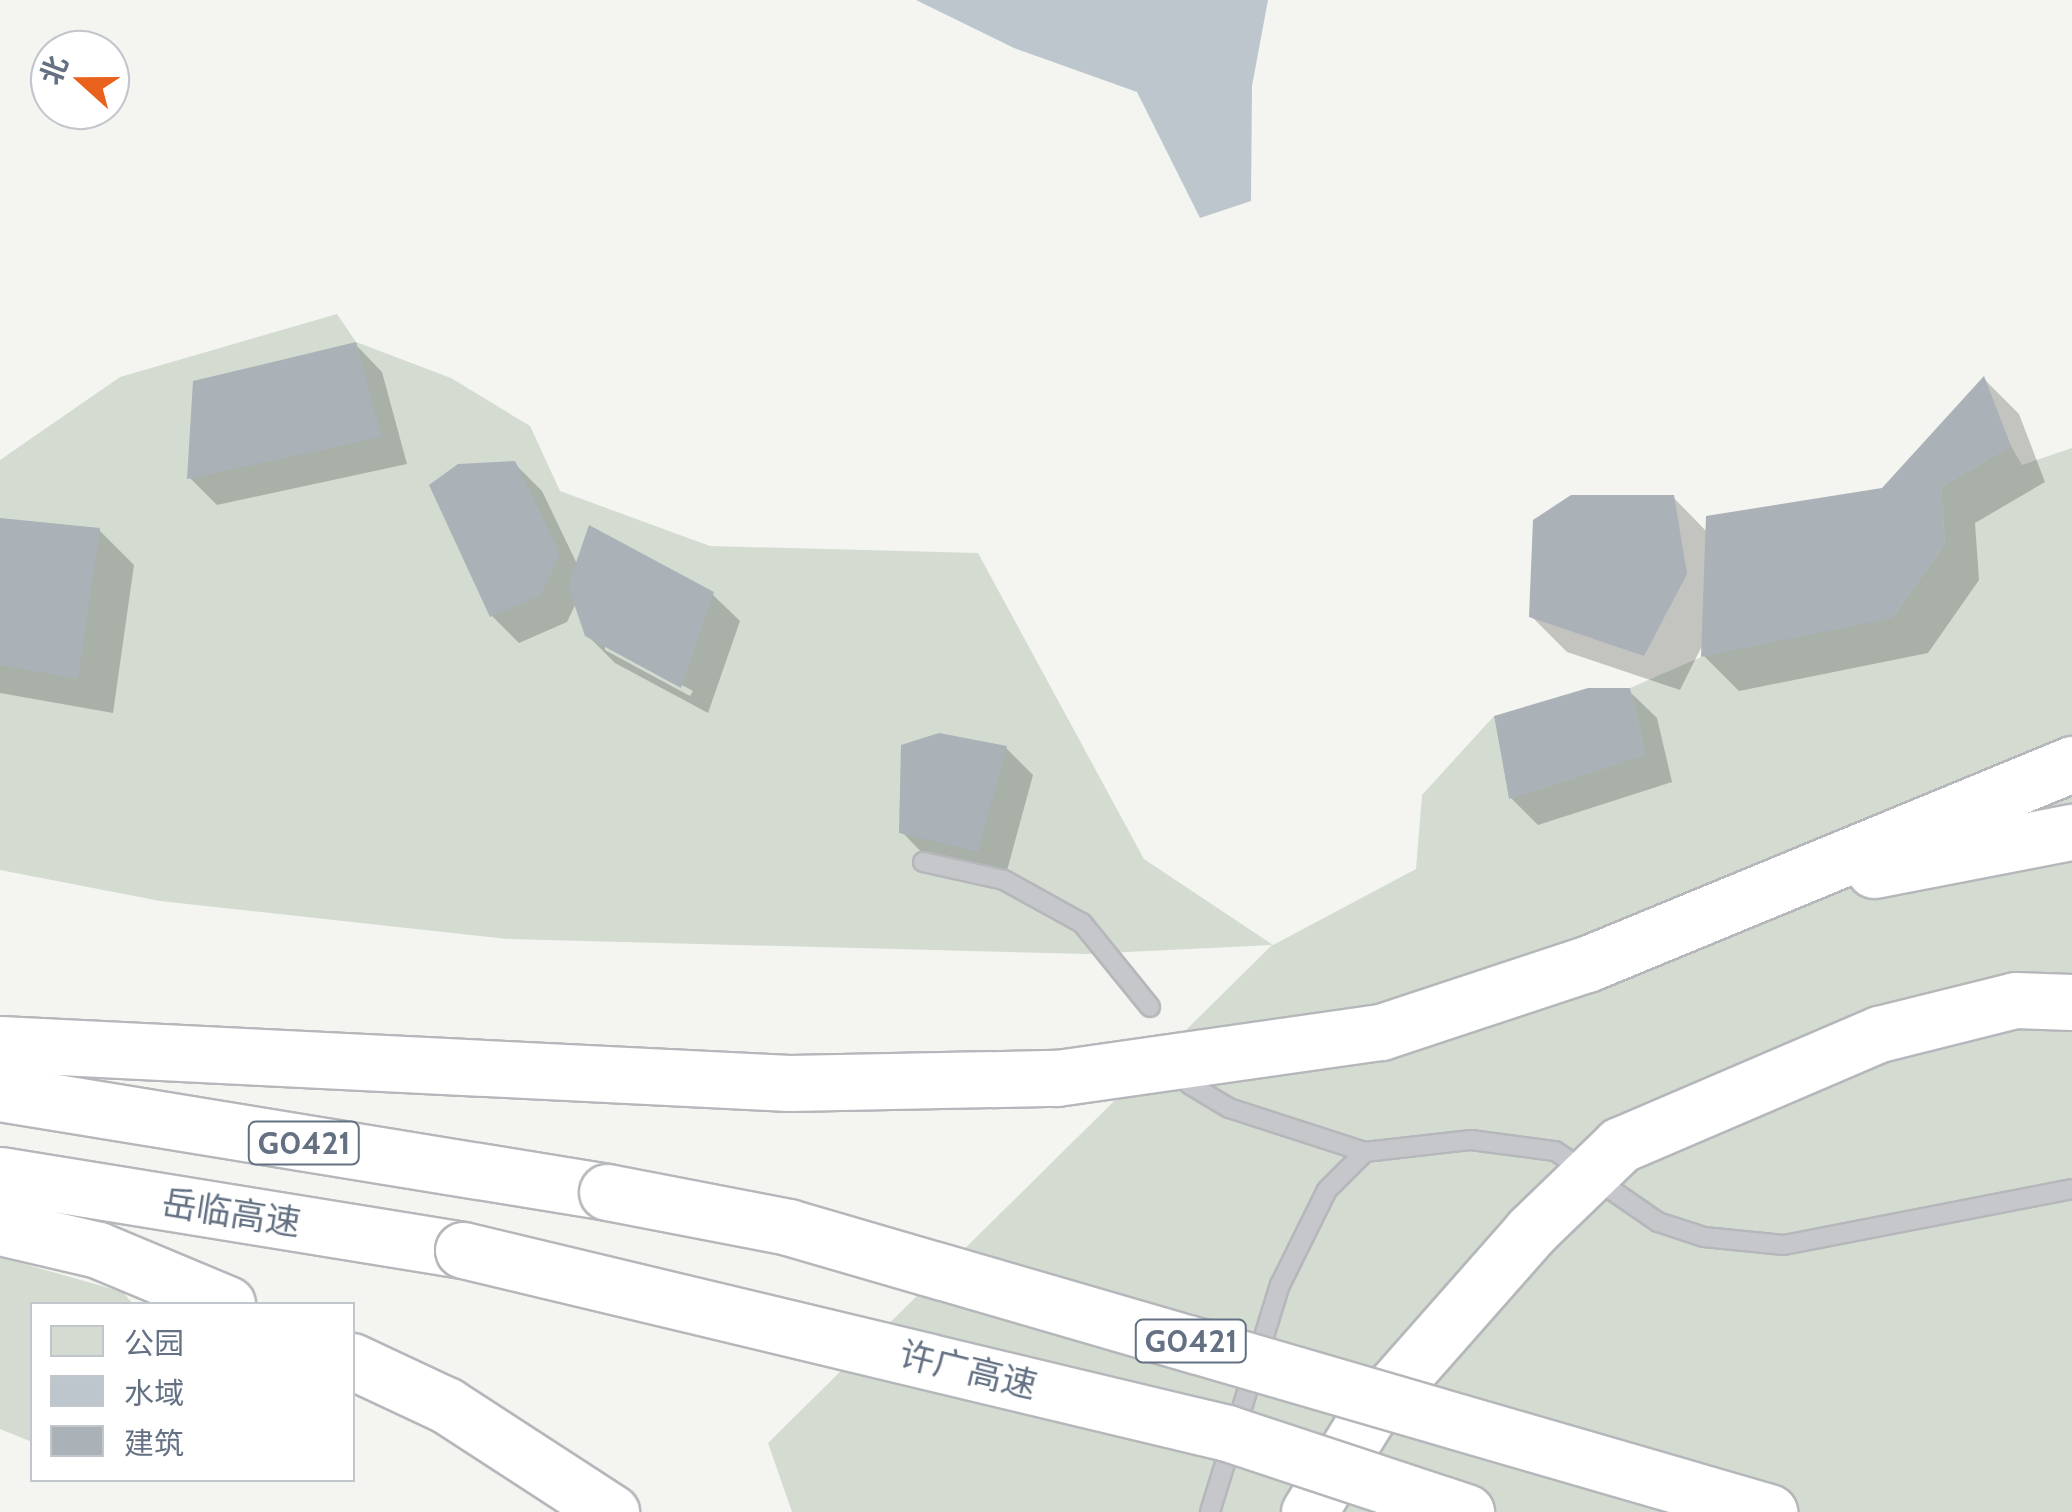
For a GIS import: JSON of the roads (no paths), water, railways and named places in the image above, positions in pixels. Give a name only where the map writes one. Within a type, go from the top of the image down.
[{"type":"highway","points":[[0,1044],[789,1083],[1057,1078],[1380,1032],[1588,964],[2072,764]]},
{"type":"highway","points":[[1758,892],[2072,832]]},
{"type":"highway","points":[[1309,1512],[1369,1415],[1531,1231],[1620,1145],[1880,1034],[2014,1000],[2072,1002]]},
{"type":"highway","name":"G0421","points":[[0,1094],[607,1192],[788,1227],[1769,1512]]},
{"type":"highway","name":"岳临高速","points":[[0,1176],[462,1250]]},
{"type":"highway","points":[[0,1227],[98,1250],[222,1302]]},
{"type":"highway","name":"许广高速","points":[[462,1250],[1227,1433],[1466,1512]]},
{"type":"highway","points":[[355,1361],[446,1405],[611,1512]]},
{"type":"lane","points":[[923,862],[1004,880],[1082,923],[1150,1007]]},
{"type":"lane","points":[[1189,1084],[1228,1108],[1364,1152],[1472,1140],[1555,1151],[1568,1160]]},
{"type":"lane","points":[[1210,1512],[1280,1285],[1327,1190],[1364,1152]]},
{"type":"lane","points":[[1610,1189],[1658,1222],[1688,1232],[1784,1246],[2072,1189]]},
{"type":"water","points":[[916,0],[1268,0],[1252,86],[1251,201],[1200,218],[1137,92],[1014,48]]}]
